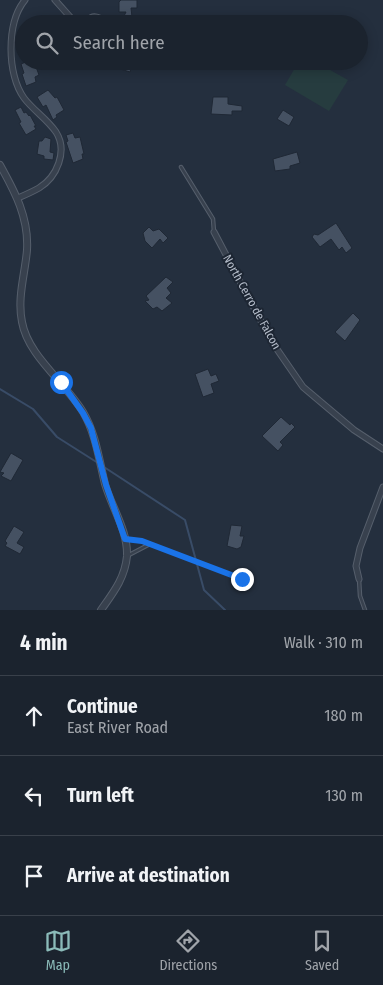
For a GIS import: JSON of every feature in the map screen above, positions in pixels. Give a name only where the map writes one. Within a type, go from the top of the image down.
[{"type":"street","points":[[17,15],[25,0]]},
{"type":"street","points":[[55,0],[68,15]]},
{"type":"street","points":[[15,19],[10,43],[12,69],[23,97],[56,132],[61,154],[54,174],[47,182],[18,198]]},
{"type":"street","points":[[0,165],[18,198],[25,219],[27,237],[20,304],[22,323],[34,350],[66,387],[91,428],[106,485],[125,539],[126,556],[121,580],[101,610]]},
{"type":"street","name":"North Cerro de Falcon","points":[[214,232],[272,342],[302,386],[354,430],[383,449]]},
{"type":"street","points":[[359,579],[356,566],[360,548],[383,487]]},
{"type":"lane","points":[[181,167],[213,219],[214,232]]},
{"type":"lane","points":[[125,539],[142,541],[242,579]]},
{"type":"lane","points":[[126,556],[150,544]]},
{"type":"lane","points":[[359,579],[360,596],[365,610]]},
{"type":"green space","points":[[294,70],[330,70],[348,80],[329,111],[285,85]]},
{"type":"building","points":[[121,0],[137,0],[137,8],[131,8],[132,15],[124,15],[126,12],[119,12],[119,2]]},
{"type":"building","points":[[23,70],[37,70],[39,75],[35,77],[36,82],[26,86],[22,74],[24,73]]},
{"type":"building","points":[[48,90],[55,98],[57,97],[64,110],[56,115],[57,117],[53,120],[46,105],[43,107],[37,97]]},
{"type":"building","points":[[213,97],[228,97],[228,104],[242,106],[242,111],[232,111],[232,115],[211,114]]},
{"type":"building","points":[[21,107],[24,113],[26,112],[30,115],[36,126],[34,126],[36,129],[26,135],[19,123],[21,122],[15,110]]},
{"type":"building","points":[[283,110],[294,117],[289,126],[277,119]]},
{"type":"building","points":[[73,133],[75,138],[80,137],[84,154],[82,154],[83,159],[73,163],[66,142],[68,141],[66,135]]},
{"type":"building","points":[[45,137],[51,139],[50,152],[54,153],[53,160],[44,159],[44,156],[37,154],[39,141],[42,141]]},
{"type":"building","points":[[297,152],[300,163],[290,166],[290,169],[275,171],[273,159]]},
{"type":"building","points":[[336,223],[352,248],[346,253],[342,247],[339,250],[331,239],[320,247],[312,237],[314,234],[318,235]]},
{"type":"building","points":[[149,227],[153,231],[159,229],[168,238],[163,243],[160,239],[152,248],[145,241],[143,233]]},
{"type":"building","points":[[166,277],[173,282],[167,288],[171,293],[166,298],[172,303],[162,311],[157,307],[153,309],[145,301],[149,300],[146,296]]},
{"type":"building","points":[[353,313],[360,320],[345,341],[335,332]]},
{"type":"building","points":[[208,369],[211,376],[216,374],[219,381],[211,384],[214,393],[203,397],[195,374]]},
{"type":"building","points":[[281,417],[295,427],[280,442],[283,445],[278,451],[262,436]]},
{"type":"building","points":[[11,453],[23,460],[11,481],[1,476],[4,473],[0,472]]},
{"type":"building","points":[[231,525],[242,526],[240,536],[244,536],[241,547],[237,549],[227,546]]},
{"type":"building","points":[[14,526],[24,532],[17,543],[24,547],[20,554],[5,546],[7,543],[5,541]]},
{"type":"waterway","points":[[0,389],[33,409],[57,437],[98,463]]},
{"type":"waterway","points":[[104,467],[185,520],[204,590],[225,610]]},
{"type":"route","points":[[61,382],[70,393],[91,428],[109,495],[125,539],[142,541],[242,579]]}]
